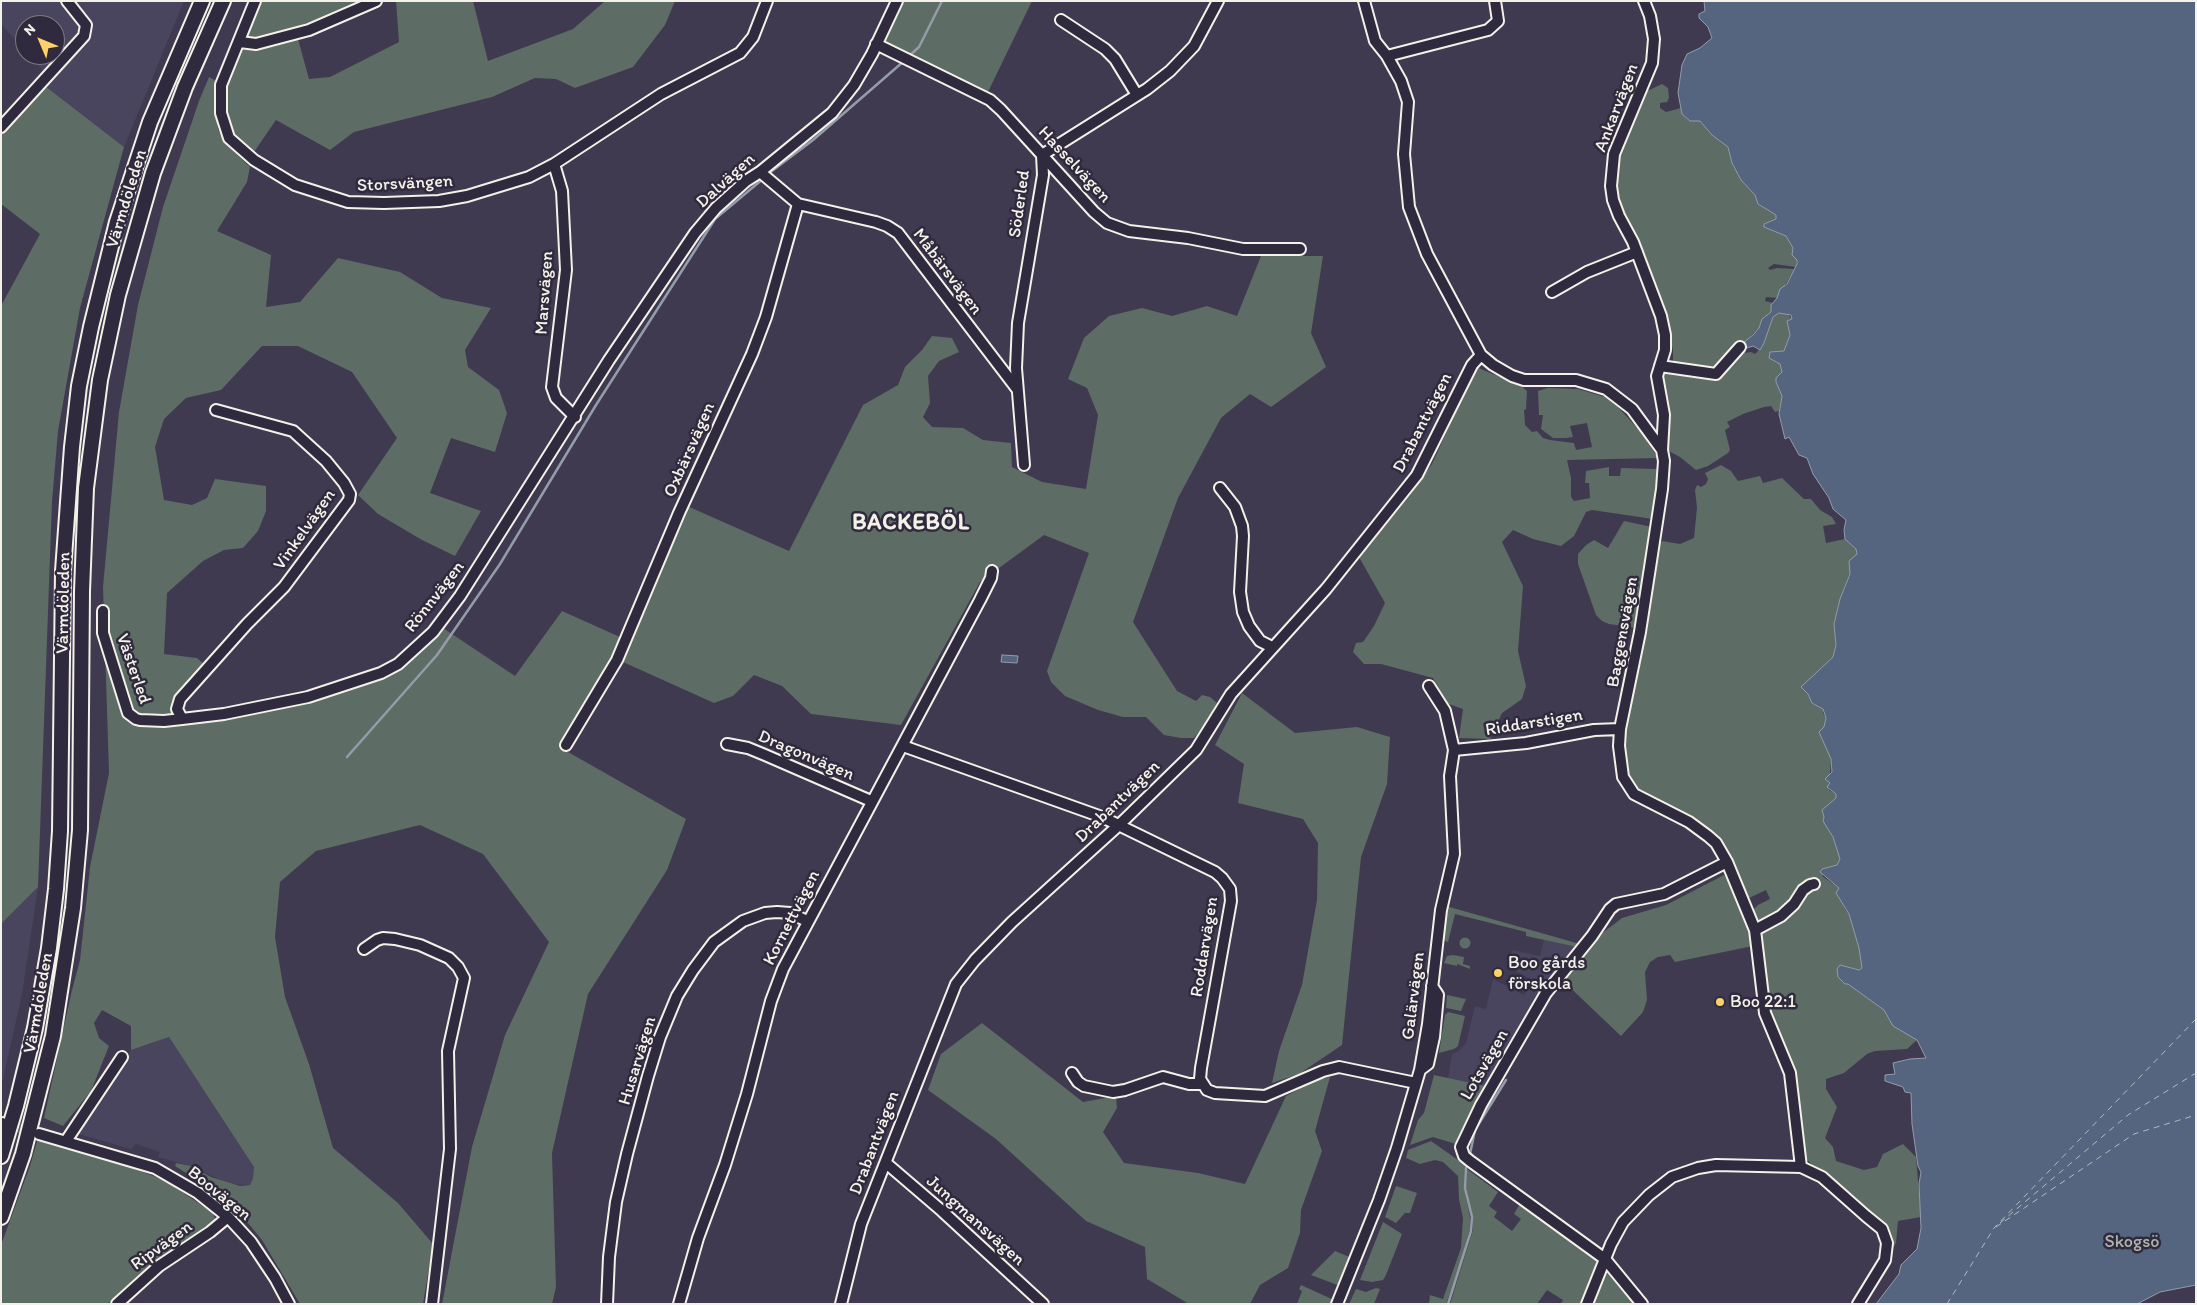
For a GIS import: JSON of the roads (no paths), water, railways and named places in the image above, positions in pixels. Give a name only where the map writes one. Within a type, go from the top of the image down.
[{"type":"highway","name":"Värmdöleden","points":[[1,1156],[16,1106],[35,1028],[49,948],[56,889],[62,766],[63,571],[72,447],[79,386],[91,326],[118,222],[150,122],[202,1]]},
{"type":"highway","name":"Värmdöleden","points":[[1,1217],[23,1154],[47,1062],[64,971],[73,908],[80,830],[82,591],[86,488],[100,380],[118,295],[153,172],[185,87],[223,1]]},
{"type":"street","points":[[1,127],[84,36],[86,25],[67,1]]},
{"type":"street","name":"Storsvängen","points":[[255,1],[221,85],[220,104],[227,134],[233,142],[254,160],[295,185],[310,192],[348,202],[438,201],[467,196],[529,177],[554,164],[661,94],[740,53],[753,37],[767,1]]},
{"type":"street","points":[[240,42],[256,44],[309,30],[376,1]]},
{"type":"street","name":"Dalvägen","points":[[587,397],[608,360],[695,233],[716,208],[746,181],[760,172],[832,112],[854,85],[897,1]]},
{"type":"street","name":"Söderled","points":[[1024,464],[1016,368],[1018,323],[1043,175],[1042,155],[1160,79],[1188,52],[1202,34],[1218,1]]},
{"type":"street","points":[[1364,1],[1375,41],[1387,56],[1401,81],[1408,102],[1404,154],[1409,207],[1426,254],[1481,355],[1499,369],[1524,380],[1576,380],[1606,389],[1632,409],[1662,450]]},
{"type":"street","points":[[1387,56],[1488,30],[1498,21],[1495,1]]},
{"type":"street","name":"Ankarvägen","points":[[1644,1],[1650,16],[1654,39],[1652,63],[1616,148],[1611,171],[1613,200],[1637,252],[1661,316],[1665,350],[1657,376],[1664,416],[1662,450]]},
{"type":"street","points":[[1061,20],[1105,49],[1123,71],[1137,95]]},
{"type":"street","name":"Hasselvägen","points":[[876,44],[990,100],[1094,212],[1108,223],[1119,228],[1188,238],[1243,249],[1300,249]]},
{"type":"street","name":"Marsvägen","points":[[554,164],[562,191],[566,270],[552,387],[556,398],[574,417]]},
{"type":"street","points":[[760,172],[798,204]]},
{"type":"street","name":"Måbärsvägen","points":[[798,204],[876,222],[898,233],[1017,390]]},
{"type":"street","name":"Oxbärsvägen","points":[[566,745],[617,660],[679,513],[752,354],[766,317],[798,204]]},
{"type":"street","points":[[1552,292],[1587,272],[1637,252]]},
{"type":"street","points":[[1660,366],[1716,374],[1740,347]]},
{"type":"street","name":"Drabantvägen","points":[[840,1304],[861,1224],[956,984],[964,972],[1012,922],[1119,825],[1196,750],[1231,694],[1326,589],[1417,475],[1472,364],[1481,355]]},
{"type":"street","name":"Rönnvägen","points":[[179,714],[213,716],[308,697],[381,674],[404,659],[433,632],[460,596],[587,397]]},
{"type":"street","name":"Vinkelvägen","points":[[179,714],[180,699],[284,587],[349,500],[350,494],[326,461],[293,431],[216,410]]},
{"type":"street","name":"Baggensvägen","points":[[1662,450],[1664,461],[1662,488],[1639,640],[1620,729],[1620,765],[1627,785],[1634,794],[1689,822],[1716,843],[1727,862],[1755,930],[1765,1013],[1790,1073],[1801,1167]]},
{"type":"street","points":[[1220,488],[1235,507],[1242,526],[1240,592],[1243,612],[1249,626],[1260,641],[1272,647]]},
{"type":"street","name":"Kornettvägen","points":[[679,1304],[698,1238],[725,1165],[747,1094],[771,1001],[783,969],[980,600],[991,578],[992,571]]},
{"type":"street","name":"Västerled","points":[[103,611],[103,633],[128,713],[140,720],[164,721],[179,714]]},
{"type":"street","name":"Galärvägen","points":[[1337,1304],[1377,1207],[1420,1070],[1428,1024],[1440,910],[1454,854],[1450,776],[1454,750],[1445,711],[1430,686]]},
{"type":"street","name":"Riddarstigen","points":[[1454,750],[1526,743],[1594,730],[1620,729]]},
{"type":"street","name":"Dragonvägen","points":[[728,744],[748,748],[816,775],[871,801]]},
{"type":"street","name":"Roddarvägen","points":[[903,746],[1091,812],[1216,872],[1227,883],[1230,889],[1231,901],[1200,1068],[1202,1084]]},
{"type":"street","name":"Lotsvägen","points":[[1642,1304],[1604,1259],[1470,1161],[1461,1152],[1463,1141],[1480,1105],[1546,994],[1592,936],[1610,909],[1616,904],[1664,894],[1727,862]]},
{"type":"street","points":[[1755,930],[1781,916],[1794,904],[1803,890],[1814,884]]},
{"type":"street","name":"Husarvägen","points":[[606,1304],[609,1257],[620,1183],[648,1076],[677,996],[714,942],[743,921],[765,913],[777,912],[790,913],[807,921]]},
{"type":"street","points":[[364,949],[383,938],[420,945],[449,958],[458,967],[464,978],[448,1051],[450,1149],[432,1304]]},
{"type":"street","points":[[66,1141],[122,1057]]},
{"type":"street","points":[[1072,1073],[1078,1082],[1084,1086],[1113,1092],[1125,1090],[1163,1076],[1189,1084],[1202,1084],[1207,1090],[1215,1093],[1266,1096],[1323,1071],[1339,1067],[1416,1083]]},
{"type":"street","name":"Boovägen","points":[[39,1134],[129,1159],[169,1175],[198,1193],[228,1217],[261,1255],[288,1304]]},
{"type":"street","name":"Jungmansvägen","points":[[886,1163],[942,1211],[1042,1304]]},
{"type":"street","points":[[1587,1304],[1604,1259],[1617,1232],[1633,1210],[1659,1186],[1677,1175],[1698,1168],[1716,1166],[1801,1167],[1822,1178],[1882,1230],[1885,1235],[1888,1251],[1885,1260],[1858,1304]]},
{"type":"street","name":"Ripvägen","points":[[119,1303],[159,1266],[210,1232],[228,1217]]},
{"type":"water","points":[[1704,1],[2196,1],[2196,1285],[2160,1292],[2137,1304],[1876,1304],[1899,1274],[1901,1265],[1917,1249],[1921,1228],[1919,1184],[1921,1172],[1918,1166],[1912,1124],[1911,1093],[1905,1092],[1903,1087],[1885,1081],[1885,1075],[1895,1074],[1893,1063],[1926,1058],[1917,1040],[1893,1026],[1884,1010],[1848,984],[1845,984],[1838,977],[1837,969],[1840,965],[1859,970],[1862,968],[1859,948],[1849,914],[1836,893],[1839,888],[1820,872],[1822,869],[1837,865],[1840,859],[1833,837],[1823,821],[1822,810],[1836,798],[1836,794],[1827,787],[1830,783],[1825,779],[1832,772],[1831,759],[1819,732],[1824,727],[1826,718],[1823,709],[1812,703],[1808,694],[1801,687],[1833,657],[1836,645],[1834,624],[1840,599],[1850,574],[1849,561],[1857,554],[1856,549],[1845,539],[1846,520],[1833,509],[1829,498],[1813,474],[1807,458],[1799,455],[1789,437],[1785,439],[1779,414],[1782,396],[1776,382],[1776,378],[1782,372],[1780,364],[1769,358],[1770,352],[1784,351],[1790,335],[1787,321],[1792,319],[1791,315],[1779,313],[1773,317],[1760,350],[1753,346],[1747,348],[1742,344],[1754,334],[1759,328],[1762,319],[1771,312],[1771,305],[1777,298],[1780,289],[1787,284],[1797,264],[1797,260],[1792,255],[1793,248],[1786,236],[1764,227],[1764,224],[1776,219],[1776,215],[1758,204],[1755,195],[1741,180],[1732,163],[1728,147],[1712,135],[1700,121],[1690,121],[1682,114],[1678,93],[1682,65],[1687,54],[1700,48],[1712,38],[1708,27],[1699,18],[1699,14],[1705,11]]},
{"type":"water","points":[[1002,655],[1018,656],[1017,663],[1001,662]]},
{"type":"waterway","points":[[908,57],[919,47],[942,1]]},
{"type":"waterway","points":[[768,174],[813,140],[904,61]]},
{"type":"waterway","points":[[347,757],[437,655],[500,564],[596,405],[715,219],[764,178]]},
{"type":"waterway","points":[[1470,1154],[1475,1130],[1506,1080]]},
{"type":"waterway","points":[[1448,1304],[1471,1231],[1472,1217],[1465,1188],[1466,1168]]},
{"type":"tunnel","points":[[4,1124],[36,1133]]},
{"type":"place","name":"Boo gårds förskola","points":[[1498,973]]},
{"type":"place","name":"Boo 22:1","points":[[1720,1002]]},
{"type":"district","name":"BACKEBÖL","points":[[911,523]]},
{"type":"park label","name":"Skogsö","points":[[2132,1242]]}]
